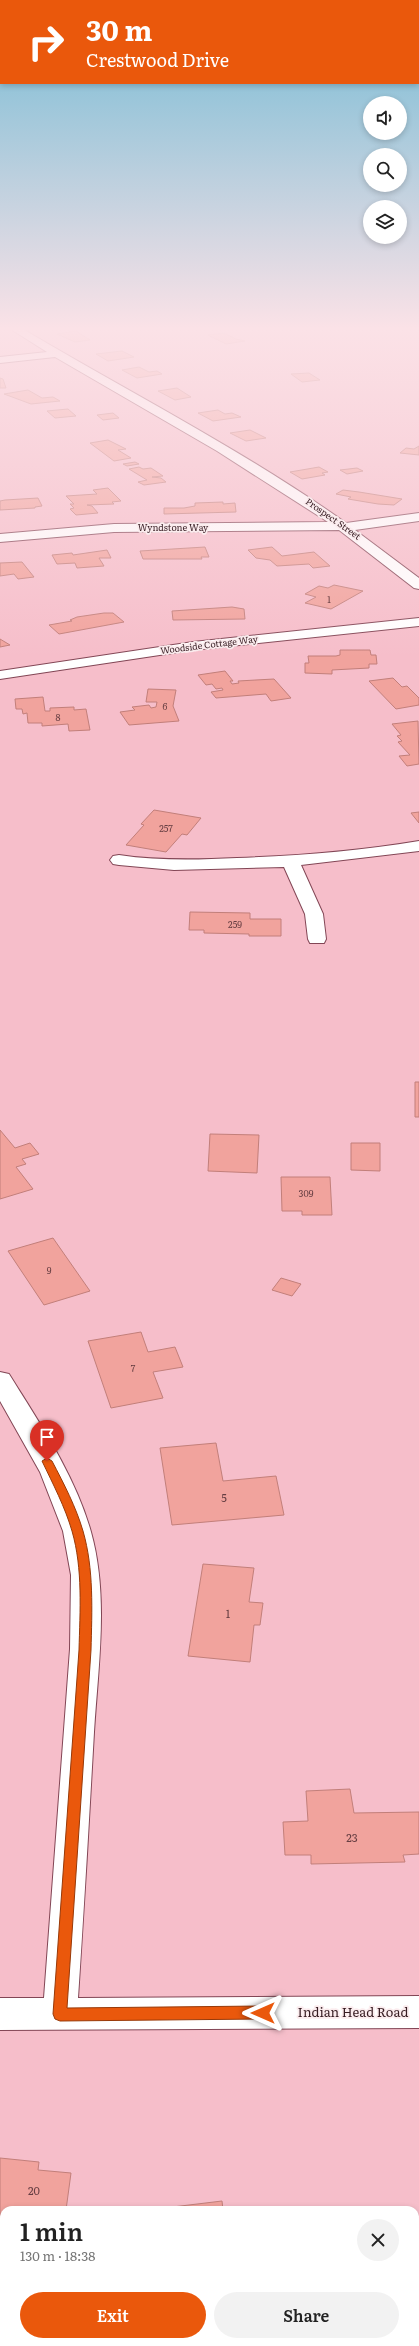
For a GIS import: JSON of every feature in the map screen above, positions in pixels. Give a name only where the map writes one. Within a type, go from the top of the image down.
[{"type":"street","name":"Prospect Street","points":[[200,437],[275,481],[346,527],[419,585]]},
{"type":"street","name":"Wyndstone Way","points":[[0,538],[114,528],[287,527],[322,525],[346,527],[419,517]]},
{"type":"street","name":"Woodside Cottage Way","points":[[0,675],[200,646],[419,622]]},
{"type":"street","points":[[119,860],[172,865],[290,861],[361,855],[419,846]]},
{"type":"street","points":[[290,861],[314,914],[317,939]]},
{"type":"street","points":[[0,1380],[47,1461],[65,1498],[78,1532],[84,1565],[86,1605],[85,1650],[60,2014]]},
{"type":"street","name":"Indian Head Road","points":[[0,2014],[419,2012]]},
{"type":"building","points":[[239,437],[266,438],[246,441]]},
{"type":"building","points":[[108,440],[126,449],[118,450],[131,458],[114,461],[90,443]]},
{"type":"building","points":[[419,446],[419,455],[400,453],[406,448],[414,449]]},
{"type":"building","points":[[135,462],[139,464],[127,466],[123,464]]},
{"type":"building","points":[[139,467],[143,469],[151,468],[163,476],[152,477],[161,478],[166,482],[144,485],[138,482],[147,480],[129,469]]},
{"type":"building","points":[[319,467],[328,472],[322,473],[325,475],[302,479],[290,472]]},
{"type":"building","points":[[357,468],[363,471],[347,474],[340,470]]},
{"type":"building","points":[[108,488],[121,501],[112,502],[114,504],[87,505],[92,506],[98,513],[76,515],[70,509],[74,508],[70,504],[74,504],[66,496],[97,494],[93,490]]},
{"type":"building","points":[[343,490],[402,499],[394,505],[378,504],[348,499],[351,497],[336,494]]},
{"type":"building","points":[[38,498],[42,506],[35,508],[0,510],[0,501]]},
{"type":"building","points":[[223,502],[223,504],[235,503],[236,512],[164,514],[164,508],[184,508],[195,506],[195,503]]},
{"type":"building","points":[[205,547],[209,557],[201,557],[202,559],[143,559],[140,551]]},
{"type":"building","points":[[272,547],[282,556],[314,552],[330,566],[313,568],[309,564],[277,566],[270,560],[256,558],[248,550]]},
{"type":"building","points":[[107,550],[111,558],[99,558],[104,566],[77,568],[75,563],[57,564],[52,555],[72,553],[73,555]]},
{"type":"building","points":[[22,562],[34,577],[18,579],[14,574],[0,576],[0,563]]},
{"type":"building","points":[[334,585],[363,591],[331,609],[305,603],[316,597],[305,594],[319,586],[328,588]]},
{"type":"building","points":[[232,607],[244,609],[245,619],[173,620],[172,611]]},
{"type":"building","points":[[113,613],[124,622],[59,634],[49,625],[72,621],[70,620],[77,617]]},
{"type":"building","points":[[0,639],[10,645],[0,647]]},
{"type":"building","points":[[340,650],[370,650],[371,655],[376,655],[377,664],[369,664],[369,668],[332,670],[332,674],[305,673],[305,663],[309,663],[308,656],[336,656],[340,655]]},
{"type":"building","points":[[225,671],[233,681],[230,681],[232,684],[239,683],[238,681],[274,679],[291,698],[271,701],[266,694],[216,698],[211,692],[223,690],[222,688],[216,689],[212,684],[206,685],[198,675]]},
{"type":"building","points":[[393,678],[402,687],[407,686],[419,698],[419,705],[396,709],[369,681]]},
{"type":"building","points":[[148,689],[176,690],[173,706],[179,721],[129,725],[120,712],[135,710],[132,707],[149,705],[151,708],[156,707],[157,702],[146,702]]},
{"type":"building","points":[[43,697],[45,711],[50,711],[50,708],[74,707],[74,710],[86,709],[90,730],[69,731],[68,724],[42,726],[42,723],[28,723],[27,713],[23,714],[22,709],[16,709],[15,699]]},
{"type":"building","points":[[418,721],[419,764],[407,766],[399,756],[410,755],[398,742],[402,741],[397,736],[401,735],[392,724]]},
{"type":"building","points":[[154,810],[201,818],[187,835],[182,834],[166,852],[126,845],[144,825],[141,824]]},
{"type":"building","points":[[419,812],[419,823],[411,813]]},
{"type":"building","points":[[190,912],[250,913],[250,919],[281,919],[281,936],[249,936],[249,934],[204,933],[204,930],[189,930]]},
{"type":"building","points":[[415,1082],[419,1082],[419,1117],[415,1117]]},
{"type":"building","points":[[0,1130],[15,1148],[30,1143],[39,1154],[22,1159],[26,1164],[16,1167],[33,1189],[0,1199]]},
{"type":"building","points":[[210,1134],[259,1135],[257,1173],[208,1171]]},
{"type":"building","points":[[351,1143],[380,1143],[380,1171],[351,1170]]},
{"type":"building","points":[[281,1177],[330,1177],[332,1215],[302,1215],[302,1211],[282,1211]]},
{"type":"building","points":[[53,1238],[90,1291],[44,1305],[8,1251]]},
{"type":"building","points":[[281,1278],[301,1284],[292,1296],[272,1290]]},
{"type":"building","points":[[141,1332],[148,1352],[175,1347],[183,1367],[153,1372],[163,1398],[111,1408],[88,1341]]},
{"type":"building","points":[[216,1443],[223,1481],[276,1476],[284,1515],[172,1525],[160,1448]]},
{"type":"building","points":[[203,1564],[254,1568],[249,1602],[263,1603],[260,1625],[254,1625],[250,1662],[188,1656]]},
{"type":"building","points":[[350,1789],[354,1813],[419,1812],[419,1854],[403,1855],[405,1862],[311,1864],[311,1855],[285,1855],[283,1822],[308,1821],[306,1791]]},
{"type":"building","points":[[0,2158],[39,2162],[38,2170],[71,2173],[67,2206],[0,2206]]},
{"type":"building","points":[[222,2201],[223,2206],[181,2206]]},
{"type":"route","points":[[47,1461],[65,1498],[78,1532],[84,1565],[86,1605],[85,1650],[60,2014],[263,2013]]}]
